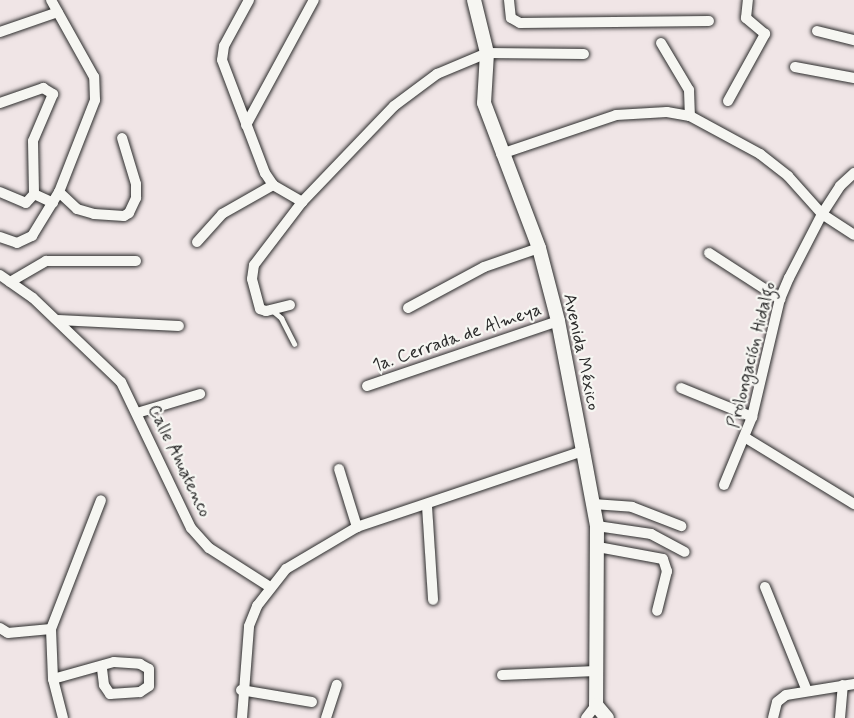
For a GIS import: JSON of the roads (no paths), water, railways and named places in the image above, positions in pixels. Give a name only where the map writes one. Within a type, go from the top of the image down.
[{"type":"main road","name":"Avenida México","points":[[474,0],[487,53],[484,103],[501,154],[538,248],[558,321],[597,526],[596,705]]},
{"type":"main road","points":[[596,705],[607,718]]},
{"type":"street","points":[[0,237],[17,243],[28,241],[53,203],[82,137],[96,89],[94,77],[51,0]]},
{"type":"street","points":[[249,0],[224,46],[222,60],[246,125],[273,185],[302,202]]},
{"type":"street","points":[[246,125],[314,0]]},
{"type":"street","points":[[509,0],[511,18],[520,23],[709,21]]},
{"type":"street","points":[[728,101],[765,34],[746,18],[748,0]]},
{"type":"street","points":[[0,32],[58,12]]},
{"type":"street","points":[[817,32],[854,40]]},
{"type":"street","points":[[661,42],[689,90],[690,116]]},
{"type":"street","points":[[290,305],[272,310],[260,309],[252,270],[302,202],[394,106],[437,74],[487,53],[584,54]]},
{"type":"street","points":[[795,66],[854,78]]},
{"type":"street","points":[[0,103],[43,88],[53,94],[33,141],[34,194],[26,202],[0,192]]},
{"type":"street","points":[[501,154],[616,115],[668,112],[690,116],[760,154],[788,176],[822,214],[854,236]]},
{"type":"street","points":[[58,192],[77,209],[94,214],[124,216],[129,213],[136,198],[136,184],[122,138]]},
{"type":"street","name":"Prolongación Hidalgo","points":[[854,173],[840,186],[822,214],[780,299],[746,438],[854,504]]},
{"type":"street","points":[[197,242],[228,209],[273,185]]},
{"type":"street","points":[[34,194],[53,203]]},
{"type":"street","points":[[408,308],[484,267],[538,248]]},
{"type":"street","points":[[709,253],[780,299]]},
{"type":"street","points":[[10,282],[46,261],[136,261]]},
{"type":"street","name":"Calle Ahuatenco","points":[[0,275],[58,320],[121,382],[191,528],[209,548],[270,587]]},
{"type":"street","points":[[58,320],[179,326]]},
{"type":"street","name":"1a. Cerrada de Almeya","points":[[367,386],[558,321]]},
{"type":"street","points":[[681,388],[752,417]]},
{"type":"street","points":[[137,413],[200,393]]},
{"type":"street","points":[[724,484],[746,438]]},
{"type":"street","points":[[242,718],[241,690],[249,626],[270,587],[286,569],[357,527],[427,507],[583,451]]},
{"type":"street","points":[[339,469],[357,527]]},
{"type":"street","points":[[63,718],[52,679],[51,629],[101,500]]},
{"type":"street","points":[[593,504],[632,507],[681,525]]},
{"type":"street","points":[[427,507],[433,600]]},
{"type":"street","points":[[597,526],[651,534],[686,552]]},
{"type":"street","points":[[597,547],[663,559],[667,571],[657,611]]},
{"type":"street","points":[[765,587],[807,691]]},
{"type":"street","points":[[0,628],[8,633],[51,629]]},
{"type":"street","points":[[52,679],[102,668],[114,662],[145,665],[150,674],[149,686],[140,692],[110,694],[104,686],[102,668]]},
{"type":"street","points":[[502,675],[596,671]]},
{"type":"street","points":[[326,718],[337,685]]},
{"type":"street","points":[[773,718],[781,698],[807,691],[849,685],[840,718]]},
{"type":"street","points":[[241,690],[312,702]]},
{"type":"street","points":[[586,718],[596,705]]},
{"type":"lane","points":[[272,310],[281,318],[294,344]]}]
